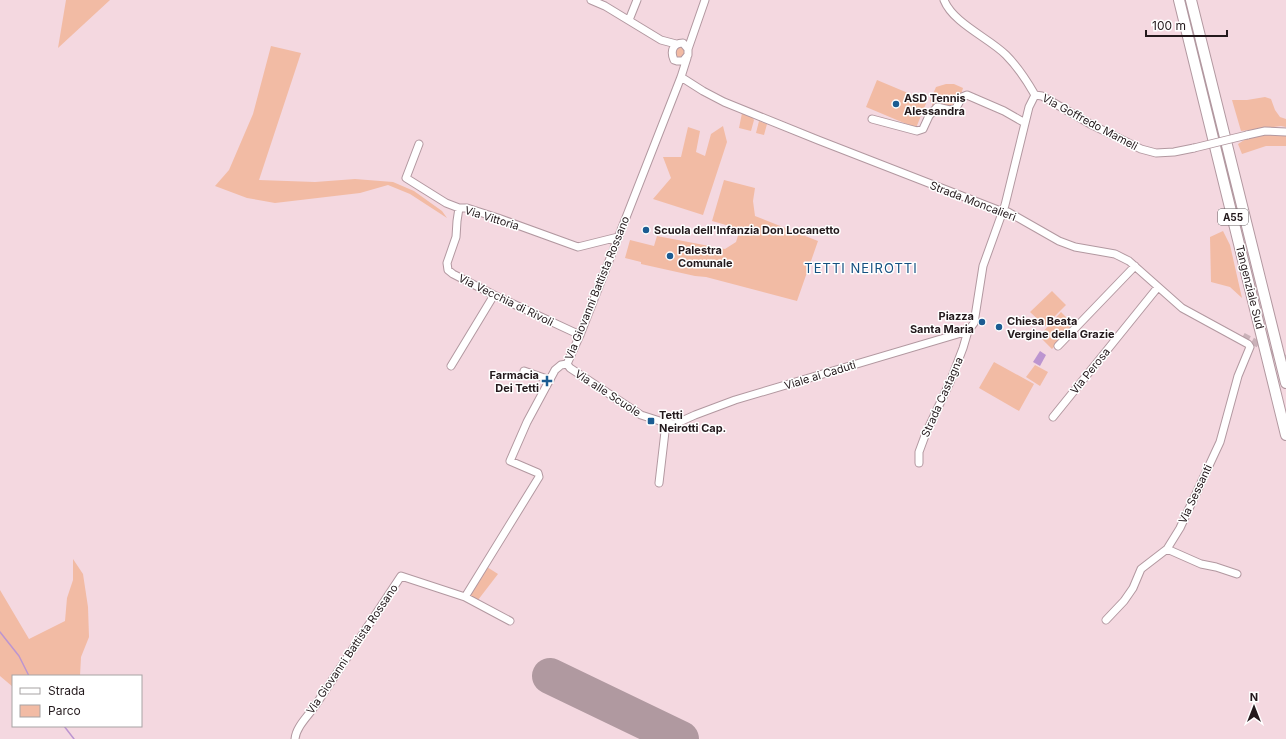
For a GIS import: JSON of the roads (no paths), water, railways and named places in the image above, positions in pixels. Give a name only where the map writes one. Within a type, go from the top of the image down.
[{"type":"highway","name":"Tangenziale Sud","points":[[1179,0],[1286,435]]},
{"type":"highway","name":"Tangenziale Sud","points":[[1191,0],[1286,383]]},
{"type":"street","points":[[592,0],[605,6],[661,40],[685,44],[688,48]]},
{"type":"street","points":[[629,20],[637,0]]},
{"type":"street","points":[[673,57],[680,61],[687,58],[688,48],[705,0]]},
{"type":"street","points":[[944,0],[947,7],[958,18],[1006,55],[1023,76],[1035,95]]},
{"type":"street","points":[[673,57],[673,48],[694,33]]},
{"type":"street","points":[[661,40],[673,57],[681,78]]},
{"type":"street","name":"Via Giovanni Battista Rossano","points":[[295,739],[299,727],[315,706],[402,576],[465,597],[539,477],[538,473],[510,462],[527,422],[555,370],[561,365],[567,364],[580,335],[681,78],[687,58]]},
{"type":"street","points":[[684,68],[688,77],[694,84]]},
{"type":"street","name":"Strada Moncalieri","points":[[681,78],[724,102],[818,140],[1008,212],[1065,243],[1093,251],[1115,254],[1135,266],[1182,308],[1245,342],[1250,347]]},
{"type":"street","points":[[872,119],[917,131],[923,129],[929,116],[937,107],[950,110],[956,108],[962,97],[967,95],[1004,111],[1025,123]]},
{"type":"street","name":"Strada Castagna","points":[[919,464],[919,452],[926,433],[950,382],[968,331],[974,323],[976,317],[983,266],[1011,186],[1029,107],[1035,95]]},
{"type":"street","name":"Via Goffredo Mameli","points":[[1035,95],[1042,96],[1092,125],[1142,149],[1156,153],[1174,152],[1194,148],[1266,131],[1286,132]]},
{"type":"street","name":"Via Vittoria","points":[[419,144],[406,178],[446,203],[459,208],[467,208],[498,218],[578,247],[618,237]]},
{"type":"street","name":"Via Vecchia di Rivoli","points":[[459,208],[456,237],[447,263],[448,270],[494,295],[580,335]]},
{"type":"street","points":[[1058,346],[1135,266]]},
{"type":"street","name":"Via Perosa","points":[[1053,416],[1158,287]]},
{"type":"street","points":[[451,366],[494,295]]},
{"type":"street","name":"Viale ai Caduti","points":[[675,424],[734,400],[968,331]]},
{"type":"street","points":[[1224,332],[1243,336]]},
{"type":"street","name":"Via Sessanti","points":[[1106,620],[1124,601],[1133,588],[1141,569],[1167,549],[1180,528],[1220,442],[1238,376],[1250,347]]},
{"type":"street","name":"Via alle Scuole","points":[[567,364],[570,368],[641,415],[666,423],[675,424]]},
{"type":"street","points":[[524,371],[550,380]]},
{"type":"street","points":[[659,483],[666,423]]},
{"type":"street","points":[[1167,549],[1201,564],[1237,574]]},
{"type":"street","points":[[465,597],[510,621]]},
{"type":"waterway","points":[[0,632],[19,656],[28,675]]},
{"type":"waterway","points":[[65,727],[74,739]]},
{"type":"tunnel","points":[[1243,336],[1286,359]]},
{"type":"place","name":"ASD Tennis Alessandra","points":[[896,104]]},
{"type":"place","name":"Scuola dell'Infanzia Don Locanetto","points":[[646,230]]},
{"type":"place","name":"Palestra Comunale","points":[[670,256]]},
{"type":"place","name":"Piazza Santa Maria","points":[[982,322]]},
{"type":"place","name":"Chiesa Beata Vergine della Grazie","points":[[999,327]]},
{"type":"place","name":"Farmacia Dei Tetti","points":[[547,381]]},
{"type":"place","name":"Tetti Neirotti Cap.","points":[[651,421]]},
{"type":"district","name":"TETTI NEIROTTI","points":[[861,268]]}]
